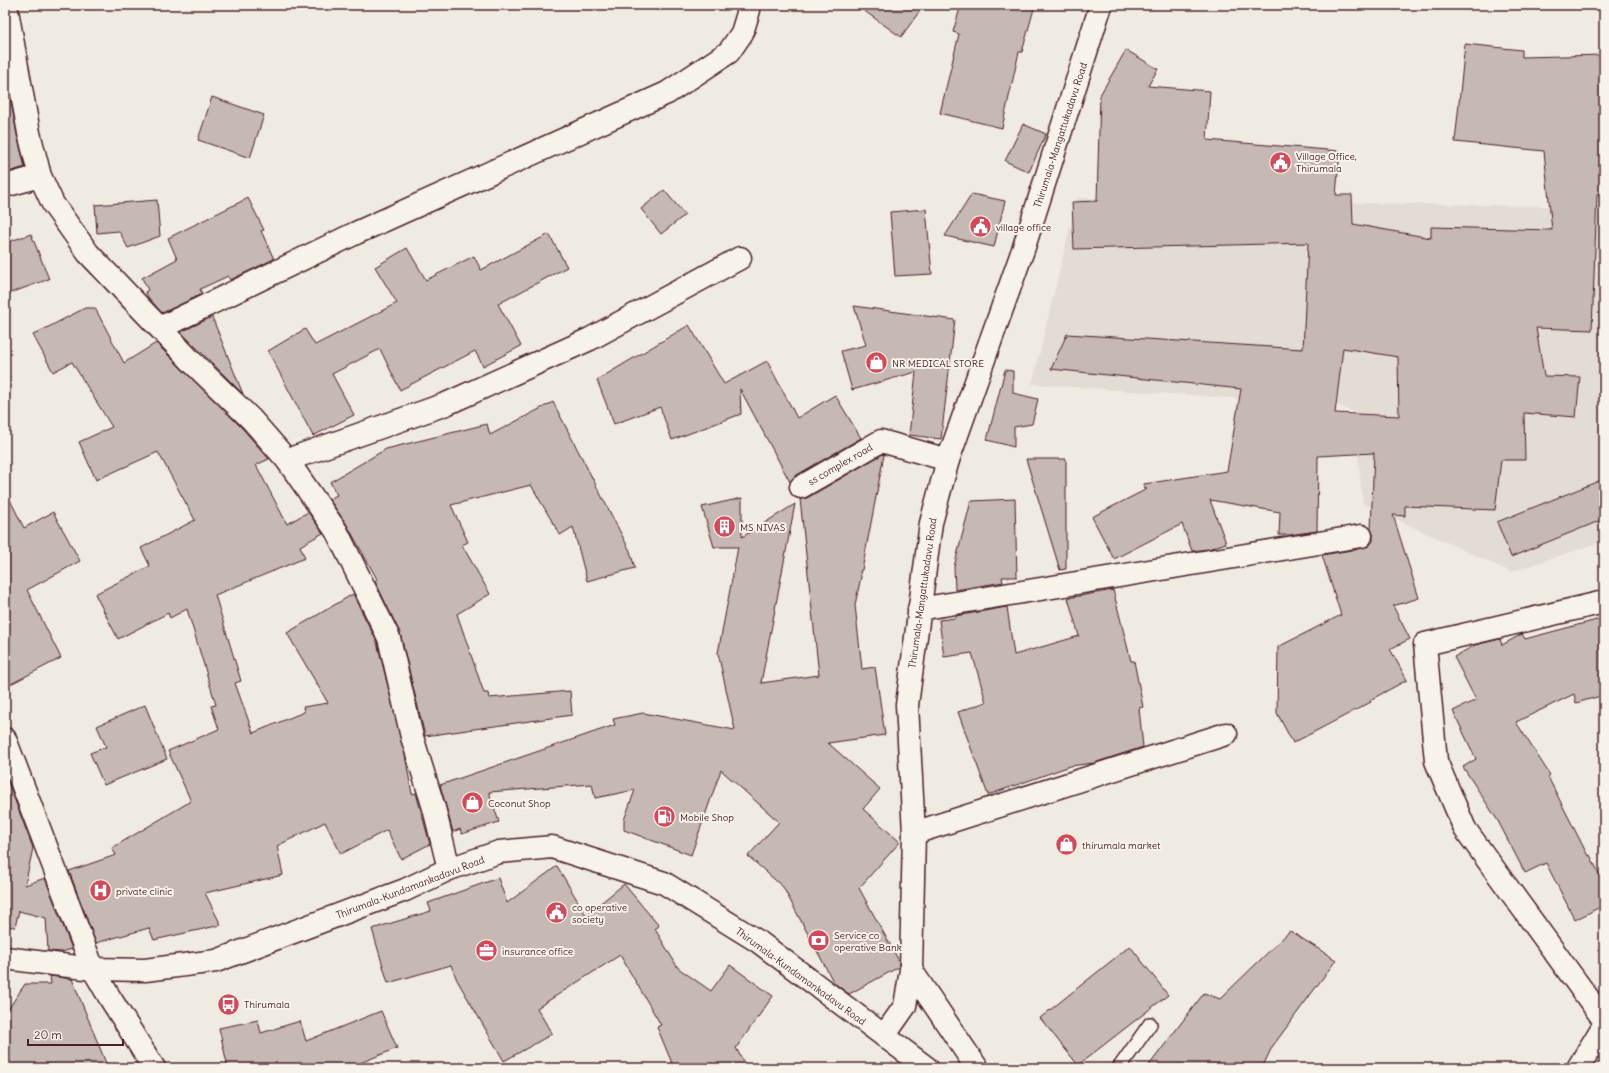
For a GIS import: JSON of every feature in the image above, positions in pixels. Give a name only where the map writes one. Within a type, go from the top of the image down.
[{"type":"street","points":[[6,5],[29,133],[40,176],[53,204],[88,253],[251,419],[287,460],[337,532],[389,638],[412,737],[434,808],[449,869]]},
{"type":"street","points":[[160,328],[356,233],[667,93],[729,52],[742,33],[749,10],[747,5]]},
{"type":"street","name":"Thirumala-Mangattukadavu Road","points":[[884,1036],[905,1006],[911,970],[914,833],[911,759],[906,705],[931,523],[948,460],[1024,247],[1101,5]]},
{"type":"street","points":[[5,186],[40,176]]},
{"type":"street","points":[[287,460],[446,404],[590,339],[740,258]]},
{"type":"street","name":"ss complex road","points":[[801,487],[881,440],[948,460]]},
{"type":"street","points":[[919,609],[1361,536]]},
{"type":"street","points":[[1578,1068],[1603,1018],[1465,829],[1436,761],[1425,644],[1604,602]]},
{"type":"street","points":[[914,833],[1226,734]]},
{"type":"street","points":[[5,739],[94,969],[110,998],[154,1068]]},
{"type":"street","name":"Thirumala-Kundamankadavu Road","points":[[5,958],[94,969],[145,970],[216,961],[405,890],[449,869],[499,852],[552,848],[664,882],[759,942],[927,1068]]},
{"type":"street","points":[[911,970],[977,1068]]},
{"type":"lane","points":[[1119,1068],[1150,1024]]},
{"type":"shaded area","points":[[1077,198],[1604,207],[1604,541],[1511,572],[1363,504],[1353,411],[1339,406],[1032,384]]},
{"type":"building","points":[[856,5],[924,5],[901,37]]},
{"type":"building","points":[[961,5],[1035,5],[1022,52],[1019,52],[1002,128],[940,113],[959,34],[953,32]]},
{"type":"building","points":[[1465,44],[1522,50],[1522,57],[1604,55],[1604,193],[1597,194],[1592,330],[1536,328],[1544,376],[1580,377],[1576,417],[1524,413],[1525,460],[1501,460],[1495,510],[1405,506],[1405,516],[1393,515],[1419,598],[1393,606],[1410,639],[1390,649],[1407,680],[1370,700],[1371,702],[1293,743],[1277,713],[1278,647],[1341,615],[1322,555],[1363,548],[1369,546],[1373,541],[1371,529],[1374,453],[1318,456],[1317,531],[1279,535],[1280,512],[1210,500],[1226,543],[1208,549],[1192,551],[1182,524],[1114,559],[1092,517],[1147,489],[1144,488],[1144,484],[1227,471],[1241,389],[1051,369],[1067,334],[1303,349],[1308,243],[1074,249],[1072,202],[1097,201],[1100,95],[1126,50],[1158,69],[1148,86],[1210,91],[1207,140],[1340,151],[1336,195],[1352,195],[1353,224],[1431,238],[1431,227],[1552,230],[1544,151],[1455,142]],"holes":[[[1343,348],[1398,357],[1399,416],[1335,413]]]},
{"type":"building","points":[[10,96],[17,135],[25,167],[5,173],[5,97]]},
{"type":"building","points":[[212,97],[264,115],[250,158],[198,140]]},
{"type":"building","points":[[1023,124],[1046,134],[1029,172],[1005,161]]},
{"type":"building","points":[[664,190],[685,215],[661,234],[641,209]]},
{"type":"building","name":"village office","points":[[972,194],[1005,201],[994,247],[945,236]]},
{"type":"building","points":[[248,198],[264,230],[261,231],[274,259],[230,280],[228,276],[200,289],[202,294],[162,313],[145,292],[148,290],[142,278],[177,259],[168,238]]},
{"type":"building","points":[[157,200],[160,236],[128,248],[119,231],[97,233],[95,205]]},
{"type":"building","points":[[926,209],[932,274],[895,276],[890,212]]},
{"type":"building","points":[[31,234],[49,279],[5,295],[5,243]]},
{"type":"building","points":[[549,234],[567,267],[498,304],[521,346],[483,366],[475,351],[400,390],[380,349],[332,374],[354,415],[313,436],[268,351],[305,329],[315,345],[397,303],[375,267],[407,248],[426,280],[474,256],[481,270]]},
{"type":"building","points":[[854,306],[955,320],[941,439],[909,435],[916,372],[852,390],[841,351],[866,345]]},
{"type":"building","points":[[85,308],[95,308],[124,363],[156,343],[242,428],[269,459],[256,465],[287,524],[308,512],[323,533],[300,546],[305,558],[215,595],[241,681],[235,683],[253,733],[304,712],[303,707],[328,703],[287,633],[353,594],[377,642],[405,755],[412,794],[416,793],[430,844],[401,859],[387,830],[341,854],[325,822],[277,846],[283,875],[205,893],[221,925],[154,940],[149,928],[96,943],[69,871],[116,855],[112,848],[191,801],[168,751],[219,729],[211,706],[216,705],[187,609],[170,618],[168,613],[118,639],[95,594],[150,566],[141,548],[195,520],[158,452],[96,480],[79,442],[112,427],[72,362],[53,372],[33,335]]},
{"type":"building","points":[[212,317],[243,394],[181,332]]},
{"type":"building","points":[[689,325],[724,384],[767,361],[797,418],[835,395],[861,438],[795,476],[790,482],[740,389],[741,414],[672,440],[660,407],[614,424],[597,380]]},
{"type":"building","points":[[1005,370],[1013,371],[1013,393],[1038,399],[1032,424],[1014,427],[1014,447],[987,440]]},
{"type":"building","points":[[553,402],[630,551],[635,568],[587,581],[573,527],[560,535],[531,485],[451,505],[468,542],[462,545],[490,594],[457,614],[484,693],[488,693],[489,698],[570,691],[572,715],[425,736],[400,633],[375,581],[377,579],[347,525],[329,499],[337,495],[330,482],[386,449],[487,424],[490,435]]},
{"type":"building","points":[[883,454],[862,570],[860,571],[861,577],[855,605],[862,669],[875,667],[885,735],[828,743],[880,789],[863,809],[900,842],[859,888],[899,961],[899,967],[849,994],[834,983],[783,887],[748,856],[779,822],[721,770],[691,855],[624,830],[624,820],[635,790],[595,798],[592,784],[489,792],[499,822],[462,834],[460,829],[453,832],[440,785],[615,725],[613,719],[643,713],[735,730],[718,653],[738,547],[714,547],[702,507],[742,498],[742,537],[795,504],[761,683],[819,675],[800,499],[807,498]]},
{"type":"building","points":[[1026,459],[1066,459],[1066,569],[1060,570]]},
{"type":"building","points":[[1604,479],[1604,519],[1511,557],[1497,522]]},
{"type":"building","points":[[5,490],[24,528],[53,512],[80,561],[27,590],[61,658],[5,687]]},
{"type":"building","points":[[1015,499],[1017,577],[1002,577],[1003,582],[955,590],[954,567],[971,501]]},
{"type":"building","points":[[1113,590],[1131,661],[1134,661],[1143,707],[1139,708],[1143,747],[1094,763],[1070,766],[988,795],[958,712],[986,702],[972,653],[944,657],[939,620],[956,618],[956,616],[1007,607],[1014,655],[1079,636],[1068,598]]},
{"type":"building","points":[[1604,618],[1604,695],[1576,703],[1574,694],[1516,722],[1550,775],[1548,777],[1604,884],[1604,905],[1575,920],[1546,863],[1525,873],[1498,821],[1463,767],[1476,759],[1453,711],[1476,700],[1454,657],[1475,645],[1500,639],[1502,645],[1522,634],[1525,639]]},
{"type":"building","points":[[145,705],[167,759],[104,785],[90,753],[106,747],[97,726]]},
{"type":"building","points":[[5,774],[33,848],[25,885],[45,878],[72,949],[62,952],[48,951],[46,918],[19,911],[15,927],[5,926]]},
{"type":"building","points":[[557,866],[586,915],[624,884],[659,926],[655,929],[678,968],[711,991],[730,965],[773,996],[736,1048],[747,1068],[674,1068],[657,1027],[661,1025],[620,955],[537,1008],[552,1034],[504,1061],[457,980],[451,965],[388,983],[372,929],[431,911],[428,903],[498,878],[507,903]]},
{"type":"building","points":[[1290,931],[1336,960],[1272,1047],[1262,1068],[1147,1068],[1204,993],[1220,999]]},
{"type":"building","points":[[1130,946],[1168,995],[1078,1065],[1040,1018]]},
{"type":"building","points":[[50,976],[72,979],[108,1068],[5,1068],[5,1014],[25,984],[51,984]]},
{"type":"building","points":[[381,1011],[397,1048],[348,1068],[228,1068],[219,1028],[258,1020],[261,1033],[300,1021],[306,1041]]},
{"type":"place","name":"Village Office, Thirumala","points":[[1280,162]]},
{"type":"place","name":"village office","points":[[980,227]]},
{"type":"place","name":"NR MEDICAL STORE","points":[[876,363]]},
{"type":"place","name":"MS NIVAS","points":[[725,527]]},
{"type":"place","name":"Coconut Shop","points":[[472,803]]},
{"type":"place","name":"Mobile Shop","points":[[665,817]]},
{"type":"place","name":"thirumala market","points":[[1066,845]]},
{"type":"place","name":"private clinic","points":[[101,891]]},
{"type":"place","name":"co operative society","points":[[556,913]]},
{"type":"place","name":"Service co operative Bank","points":[[819,941]]},
{"type":"place","name":"insurance office","points":[[487,951]]},
{"type":"place","name":"Thirumala","points":[[229,1004]]}]
